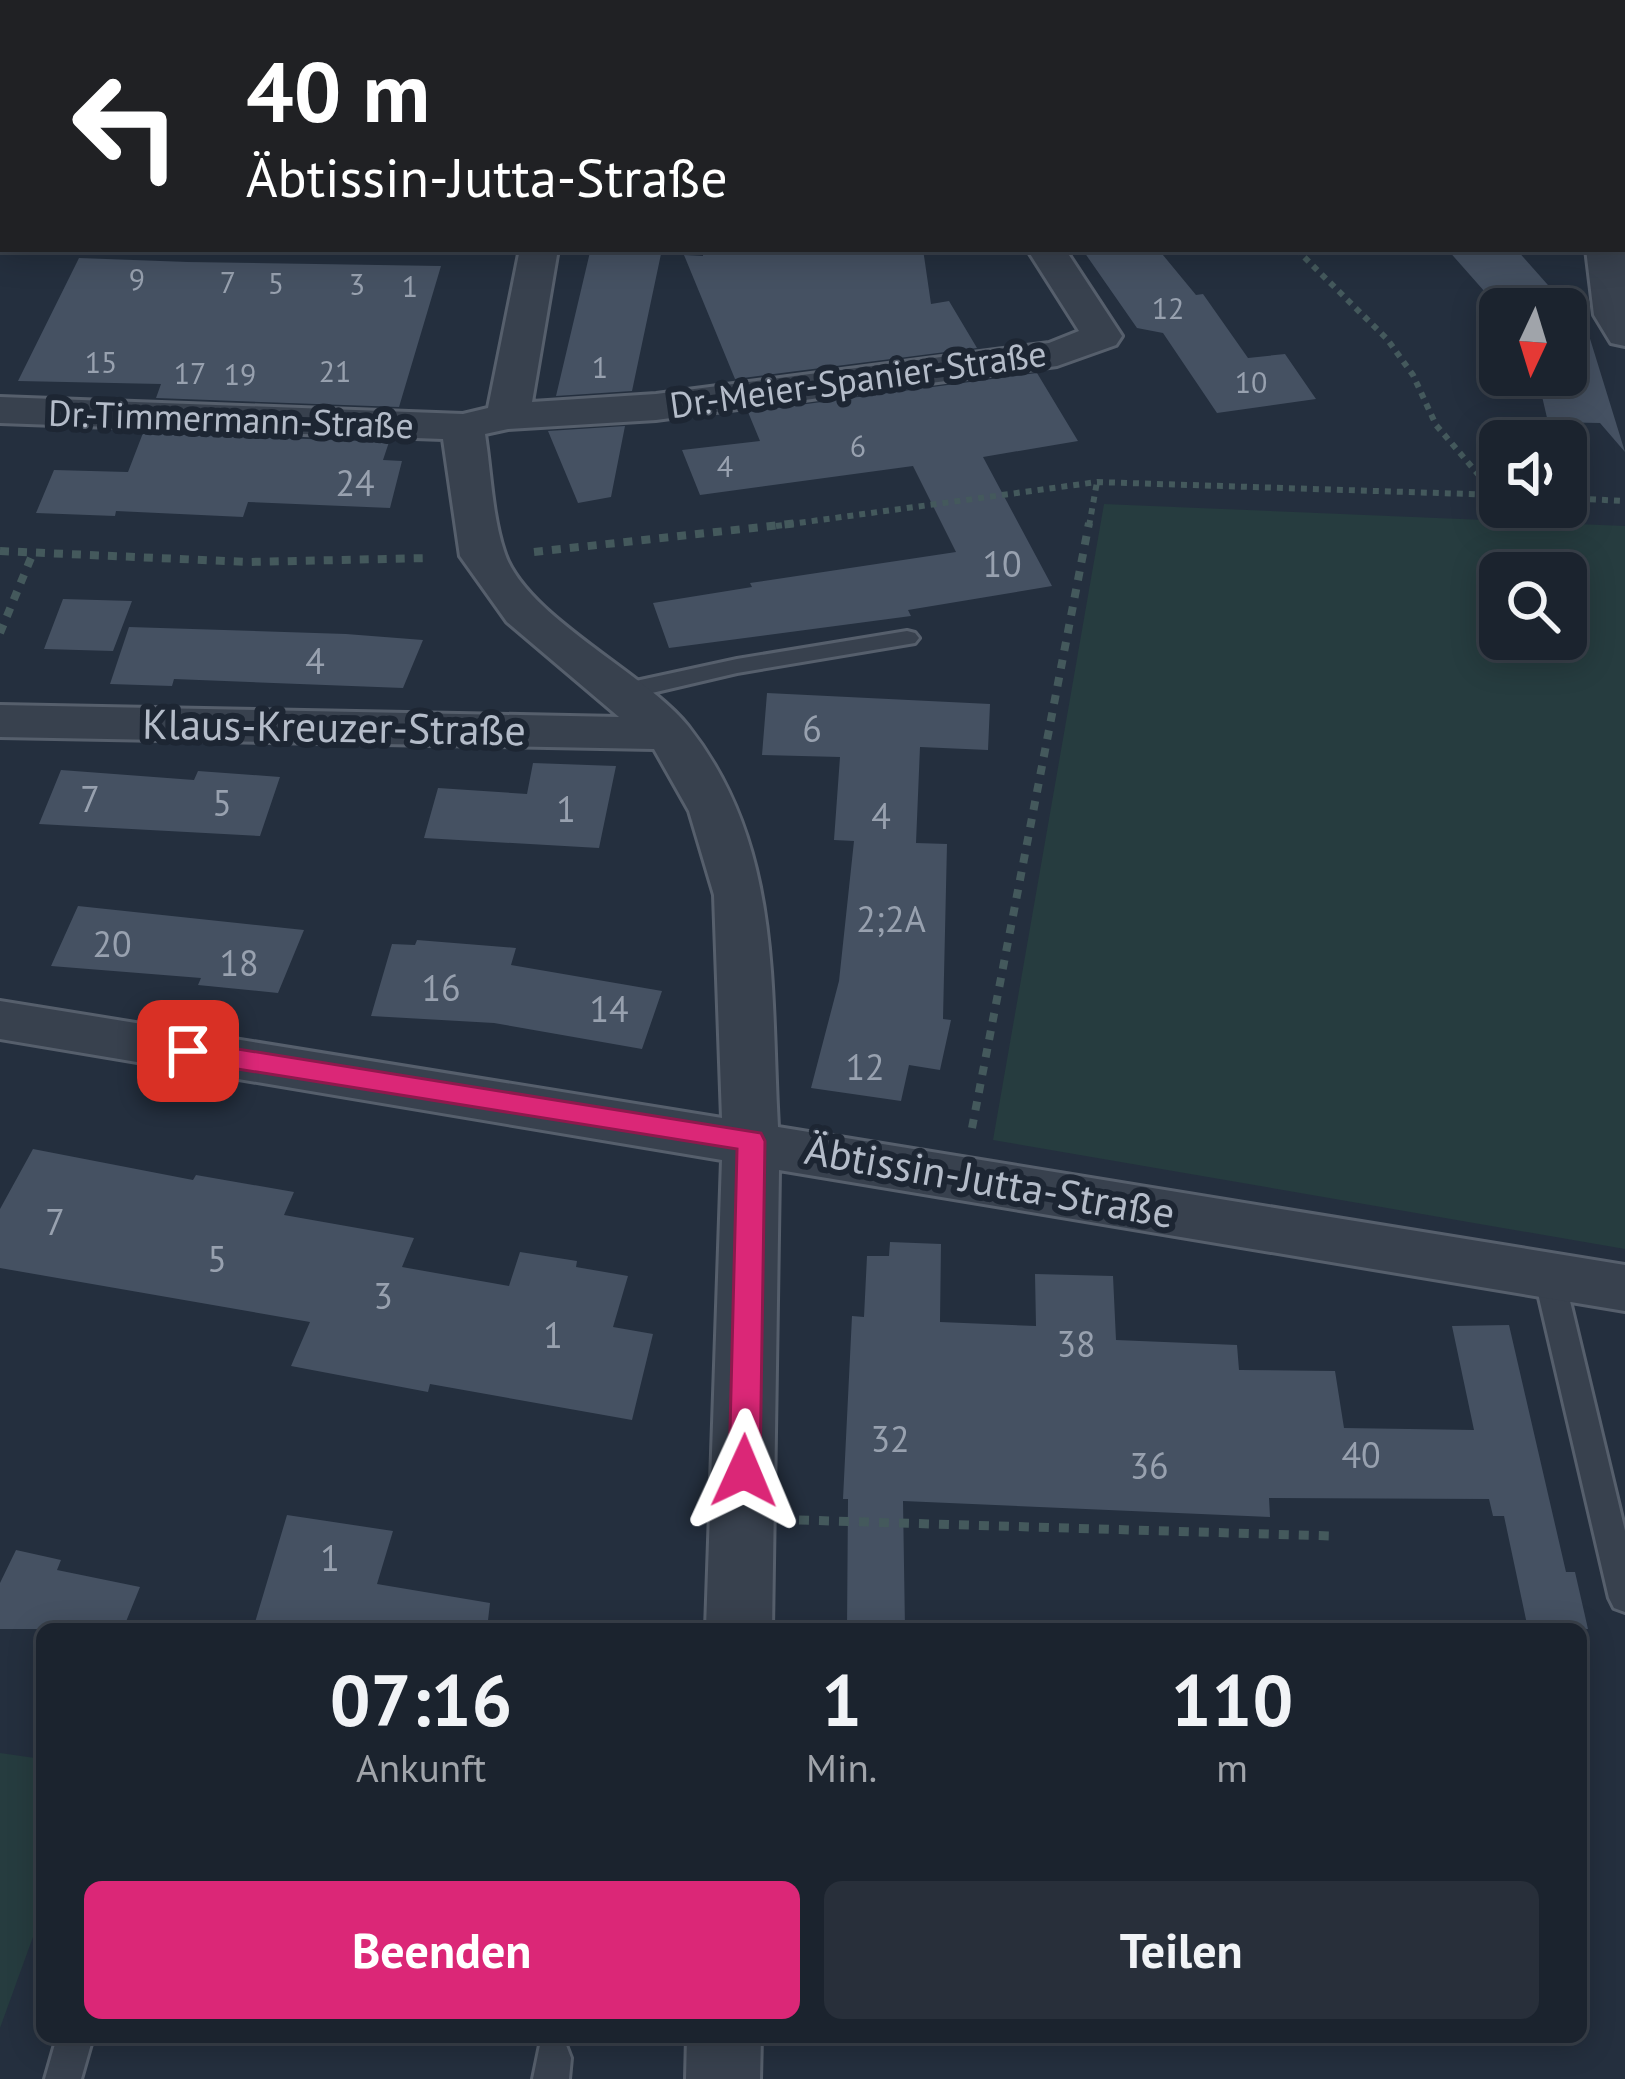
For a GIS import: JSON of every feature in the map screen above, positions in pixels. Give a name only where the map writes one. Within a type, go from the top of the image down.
[{"type":"street","points":[[538,252],[485,421],[482,556],[523,612],[669,734],[714,811],[740,895],[751,1141],[739,1623]]},
{"type":"street","name":"Dr.-Meier-Spanier-Straße","points":[[485,421],[656,407],[1057,354],[1102,336],[1048,252]]},
{"type":"street","points":[[1605,252],[1615,315],[1625,334]]},
{"type":"street","name":"Dr.-Timmermann-Straße","points":[[0,410],[485,421]]},
{"type":"street","name":"Klaus-Kreuzer-Straße","points":[[0,721],[669,734]]},
{"type":"street","name":"Äbtissin-Jutta-Straße","points":[[0,1020],[1625,1288]]},
{"type":"street","points":[[723,2079],[724,2043]]},
{"type":"lane","points":[[622,692],[736,666],[907,638]]},
{"type":"lane","points":[[1549,1276],[1625,1598]]},
{"type":"lane","points":[[63,2079],[74,2043]]},
{"type":"path","points":[[1299,252],[1388,339],[1413,375],[1436,425],[1479,474]]},
{"type":"path","points":[[0,551],[248,562],[482,556],[717,534],[1096,482],[1479,494]]},
{"type":"path","points":[[962,1176],[1096,482]]},
{"type":"path","points":[[1587,499],[1625,501]]},
{"type":"path","points":[[0,633],[33,554]]},
{"type":"path","points":[[743,1518],[1332,1536]]},
{"type":"green space","points":[[1104,504],[1479,520],[1479,528],[1625,526],[1625,1249],[993,1140]]},
{"type":"green space","points":[[0,1753],[36,1758],[36,1929],[0,2028]]},
{"type":"building","points":[[590,252],[661,254],[632,391],[556,396]]},
{"type":"building","points":[[703,252],[923,252],[931,304],[949,301],[977,348],[735,379],[684,255],[703,256]]},
{"type":"building","points":[[1084,252],[1160,252],[1196,295],[1203,294],[1248,358],[1285,354],[1316,399],[1217,413],[1163,333],[1137,328]]},
{"type":"building","points":[[1450,252],[1519,252],[1551,288],[1481,288]]},
{"type":"building","points":[[79,258],[441,266],[399,407],[156,398],[161,384],[18,381]]},
{"type":"building","points":[[1587,329],[1625,452],[1600,423],[1548,420],[1542,396],[1587,396]]},
{"type":"building","points":[[1037,373],[1078,441],[983,457],[1052,586],[908,610],[911,616],[669,648],[653,603],[752,587],[750,583],[956,552],[913,466],[700,495],[682,450],[760,441],[748,412]]},
{"type":"building","points":[[625,426],[611,497],[578,503],[548,431]]},
{"type":"building","points":[[143,433],[389,442],[383,460],[402,461],[390,508],[248,502],[243,517],[36,513],[54,470],[128,472]]},
{"type":"building","points":[[63,599],[132,601],[113,651],[44,649]]},
{"type":"building","points":[[129,627],[423,640],[403,688],[174,679],[172,686],[110,684]]},
{"type":"building","points":[[767,693],[990,704],[988,750],[920,747],[916,843],[947,844],[943,1019],[951,1020],[940,1070],[909,1065],[901,1101],[811,1088],[839,981],[854,841],[834,840],[840,757],[762,755]]},
{"type":"building","points":[[533,763],[616,766],[599,848],[424,838],[438,788],[527,794]]},
{"type":"building","points":[[61,770],[194,780],[198,771],[280,777],[260,836],[39,824]]},
{"type":"building","points":[[78,906],[304,930],[278,993],[198,985],[201,978],[51,966]]},
{"type":"building","points":[[417,940],[516,948],[511,965],[662,991],[642,1049],[494,1023],[371,1016],[392,944],[415,945]]},
{"type":"building","points":[[33,1149],[193,1180],[196,1175],[294,1192],[284,1215],[414,1238],[402,1267],[509,1286],[520,1252],[628,1276],[613,1327],[653,1334],[632,1420],[430,1384],[428,1392],[291,1366],[310,1322],[0,1268],[0,1209]]},
{"type":"building","points":[[890,1242],[941,1244],[940,1322],[1036,1326],[1035,1274],[1113,1276],[1116,1340],[1237,1345],[1239,1370],[1335,1371],[1344,1428],[1474,1430],[1452,1326],[1509,1325],[1566,1572],[1575,1572],[1587,1623],[1527,1623],[1504,1516],[1493,1516],[1489,1499],[1269,1498],[1270,1517],[903,1501],[905,1623],[847,1623],[848,1499],[843,1499],[852,1316],[864,1317],[867,1256],[889,1256]]},
{"type":"building","points":[[287,1515],[393,1531],[377,1584],[490,1603],[488,1623],[255,1623]]},
{"type":"building","points":[[16,1550],[61,1560],[57,1570],[140,1587],[125,1623],[36,1623],[36,1629],[0,1629],[0,1583]]},
{"type":"route","points":[[188,1051],[751,1141],[744,1471]]}]
